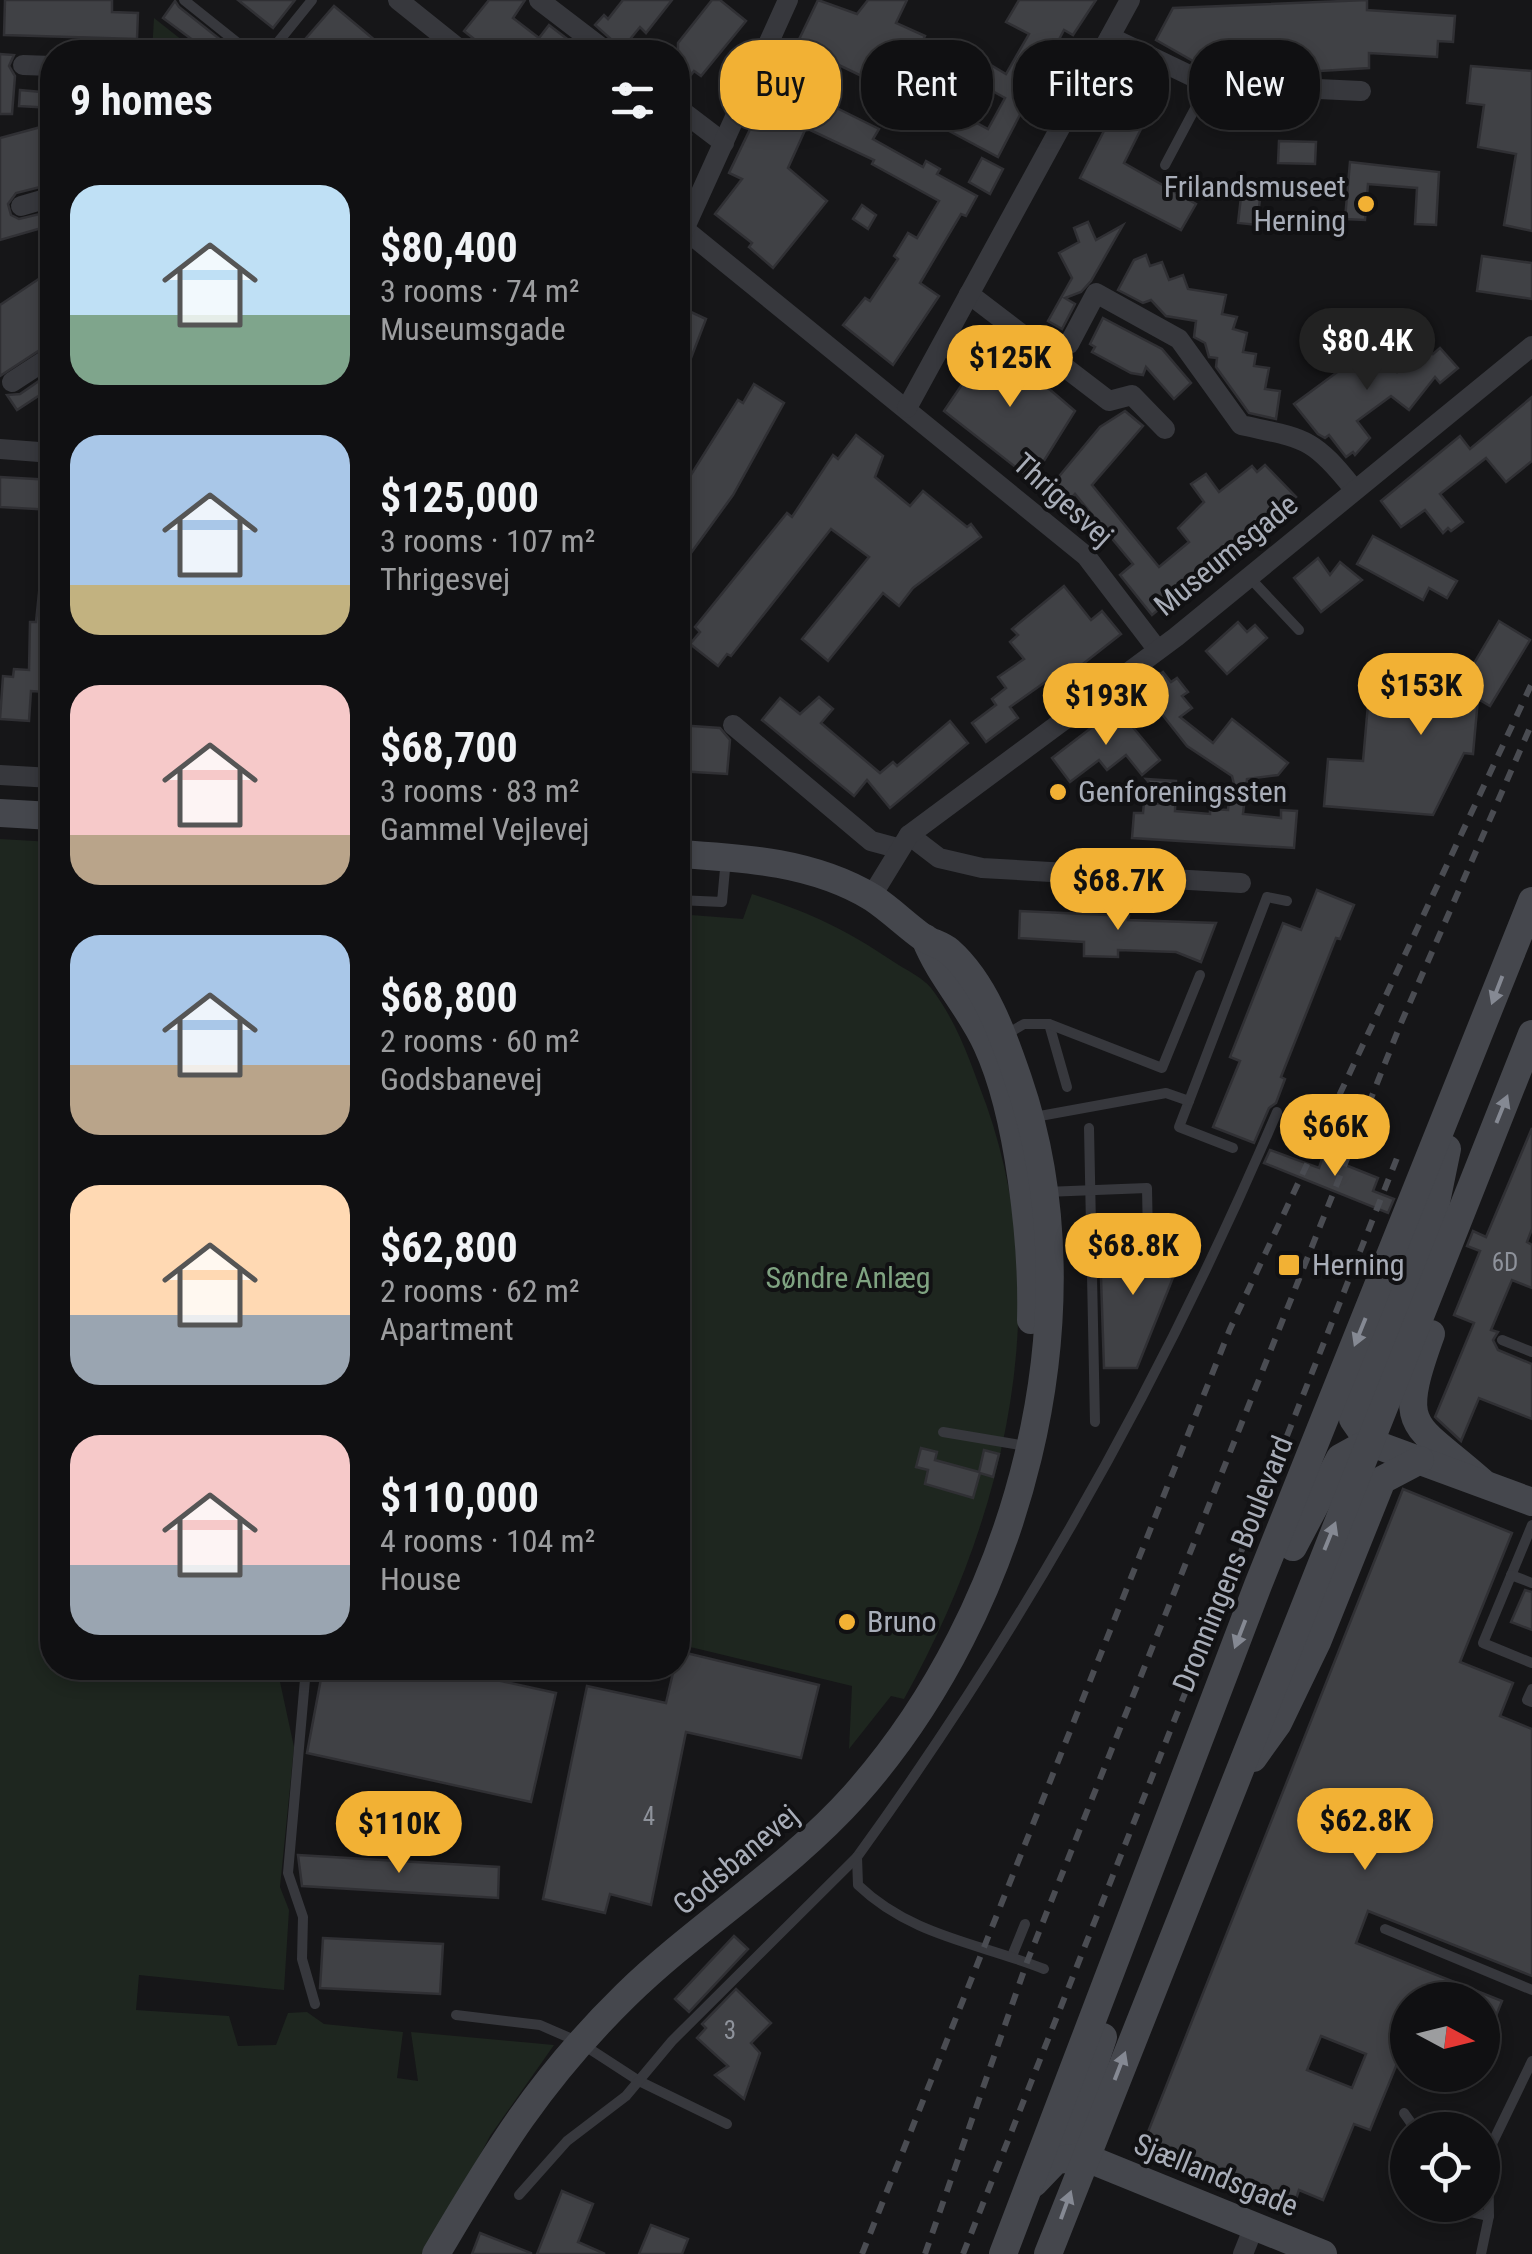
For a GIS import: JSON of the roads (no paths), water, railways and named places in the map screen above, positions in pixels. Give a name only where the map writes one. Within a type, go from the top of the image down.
[{"type":"main road","points":[[0,813],[40,815]]},
{"type":"main road","name":"Godsbanevej","points":[[441,2248],[522,2112],[579,2042],[630,1991],[795,1854],[858,1792],[931,1692],[990,1568],[1026,1446],[1034,1193],[1020,1120],[996,1042],[935,965],[925,938],[871,897],[822,874],[780,863],[690,855]]},
{"type":"main road","name":"Dronningens Boulevard","points":[[1003,2254],[1258,1586],[1532,901]]},
{"type":"main road","points":[[1048,2254],[1228,1791],[1532,1034]]},
{"type":"main road","points":[[1462,1079],[1435,1207],[1353,1419],[1369,1442],[1532,1502]]},
{"type":"main road","points":[[1471,1183],[1469,1233],[1416,1376],[1410,1404],[1416,1427],[1428,1441],[1482,1482]]},
{"type":"main road","points":[[1258,1586],[1287,1562],[1340,1458],[1369,1442]]},
{"type":"main road","points":[[1228,1791],[1278,1723],[1317,1642],[1382,1480],[1420,1460]]},
{"type":"main road","points":[[1084,2157],[1072,2142],[1076,2118],[1112,2010],[1120,1940]]},
{"type":"main road","points":[[1026,2191],[1056,2160],[1084,2157]]},
{"type":"main road","name":"Sjællandsgade","points":[[1084,2157],[1323,2254]]},
{"type":"street","points":[[398,0],[448,40]]},
{"type":"street","points":[[539,0],[591,40]]},
{"type":"street","points":[[690,212],[788,0]]},
{"type":"street","points":[[907,408],[1130,0]]},
{"type":"street","points":[[1110,37],[1189,75]]},
{"type":"street","points":[[23,64],[40,65]]},
{"type":"street","points":[[1320,89],[1361,91]]},
{"type":"street","points":[[690,117],[724,143]]},
{"type":"street","points":[[21,206],[40,201]]},
{"type":"street","name":"Thrigesvej","points":[[690,240],[907,408],[1086,556],[1157,649]]},
{"type":"street","points":[[1069,344],[1096,293],[1179,339],[1241,426],[1307,439],[1322,449],[1354,488]]},
{"type":"street","points":[[969,294],[1108,401],[1132,395],[1165,429]]},
{"type":"street","name":"Museumsgade","points":[[871,897],[903,842],[1250,578],[1354,488],[1532,346]]},
{"type":"street","points":[[12,382],[40,364]]},
{"type":"street","points":[[0,449],[40,452]]},
{"type":"street","points":[[733,725],[871,841],[903,842],[939,858],[982,868],[1241,883]]},
{"type":"street","points":[[0,775],[40,777]]},
{"type":"street","points":[[1242,2254],[1255,2224]]},
{"type":"lane","points":[[184,0],[233,40]]},
{"type":"lane","points":[[280,40],[312,0]]},
{"type":"lane","points":[[1165,165],[1189,120]]},
{"type":"lane","points":[[1250,578],[1299,630]]},
{"type":"lane","points":[[690,901],[722,902],[726,857]]},
{"type":"lane","points":[[1232,1148],[1179,1127],[1267,898],[1287,901]]},
{"type":"lane","points":[[996,1042],[1024,1024],[1050,1024],[1162,1068],[1200,975]]},
{"type":"lane","points":[[1050,1024],[1067,1087]]},
{"type":"lane","points":[[1020,1120],[1166,1093],[1189,1101]]},
{"type":"lane","points":[[520,2194],[567,2141],[626,2096],[672,2042],[857,1857],[976,1687],[1076,1521],[1231,1220],[1278,1112]]},
{"type":"lane","points":[[1089,1128],[1094,1422]]},
{"type":"lane","points":[[1034,1193],[1148,1188],[1148,1239]]},
{"type":"lane","points":[[1502,1340],[1532,1352]]},
{"type":"lane","points":[[943,1432],[1026,1446]]},
{"type":"lane","points":[[1532,1525],[1484,1643],[1532,1663]]},
{"type":"lane","points":[[1512,1575],[1532,1583]]},
{"type":"lane","points":[[305,1680],[288,1873],[304,1917],[302,1959],[315,2004]]},
{"type":"lane","points":[[1532,1689],[1527,1700],[1532,1702]]},
{"type":"lane","points":[[857,1857],[858,1885],[884,1910],[982,1952],[1012,1956],[1044,1969]]},
{"type":"lane","points":[[1012,1956],[1025,1924]]},
{"type":"lane","points":[[1385,1928],[1532,1990]]},
{"type":"lane","points":[[456,2015],[540,2025],[579,2042],[639,2082],[727,2124]]},
{"type":"lane","points":[[1500,2127],[1532,2062]]},
{"type":"lane","points":[[1482,2254],[1488,2222]]},
{"type":"railway","points":[[862,2254],[1230,1329],[1532,683]]},
{"type":"railway","points":[[925,2254],[1027,1962],[1401,1023],[1532,723]]},
{"type":"railway","points":[[963,2254],[1399,1153]]},
{"type":"place","name":"Frilandsmuseet Herning","points":[[1366,204]]},
{"type":"place","name":"Genforeningssten","points":[[1058,792]]},
{"type":"place","name":"Herning","points":[[1289,1265]]},
{"type":"place","name":"Bruno","points":[[847,1622]]},
{"type":"park label","name":"Søndre Anlæg","points":[[848,1278]]}]
